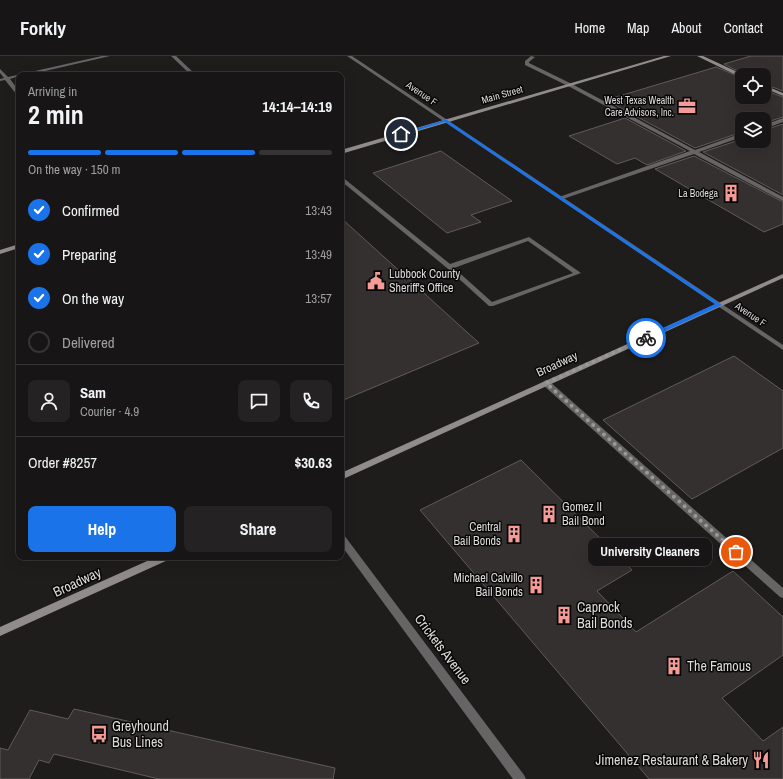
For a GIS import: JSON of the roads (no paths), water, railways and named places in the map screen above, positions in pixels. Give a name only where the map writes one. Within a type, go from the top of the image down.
[{"type":"street","points":[[34,72],[108,56]]},
{"type":"street","points":[[173,56],[191,72]]},
{"type":"street","name":"Avenue F","points":[[349,56],[783,348]]},
{"type":"street","points":[[538,56],[530,56],[527,64],[570,84],[783,199]]},
{"type":"street","name":"Main Street","points":[[344,151],[669,56]]},
{"type":"street","points":[[699,56],[735,73]]},
{"type":"street","points":[[0,70],[16,90]]},
{"type":"street","points":[[0,80],[16,76]]},
{"type":"street","points":[[771,89],[783,95]]},
{"type":"street","points":[[771,124],[783,120]]},
{"type":"street","points":[[561,198],[735,137]]},
{"type":"street","points":[[344,180],[448,267],[491,305],[578,273],[529,238],[448,267]]},
{"type":"street","points":[[0,252],[16,247]]},
{"type":"street","name":"Broadway","points":[[344,476],[783,276]]},
{"type":"street","points":[[546,383],[783,594]]},
{"type":"street","name":"Crickets Avenue","points":[[344,542],[520,779]]},
{"type":"street","name":"Broadway","points":[[0,632],[158,560]]},
{"type":"place","name":"West Texas Wealth Care Advisors, Inc.","points":[[687,106]]},
{"type":"place","name":"La Bodega","points":[[731,193]]},
{"type":"place","name":"Lubbock County Sheriff's Office","points":[[376,281]]},
{"type":"place","name":"Gomez II Bail Bond","points":[[549,514]]},
{"type":"place","name":"Central Bail Bonds","points":[[514,534]]},
{"type":"place","name":"University Cleaners","points":[[736,552]]},
{"type":"place","name":"Michael Calvillo Bail Bonds","points":[[536,585]]},
{"type":"place","name":"Caprock Bail Bonds","points":[[564,615]]},
{"type":"place","name":"The Famous","points":[[674,666]]},
{"type":"place","name":"Greyhound Bus Lines","points":[[99,734]]},
{"type":"place","name":"Jimenez Restaurant & Bakery","points":[[761,760]]}]
